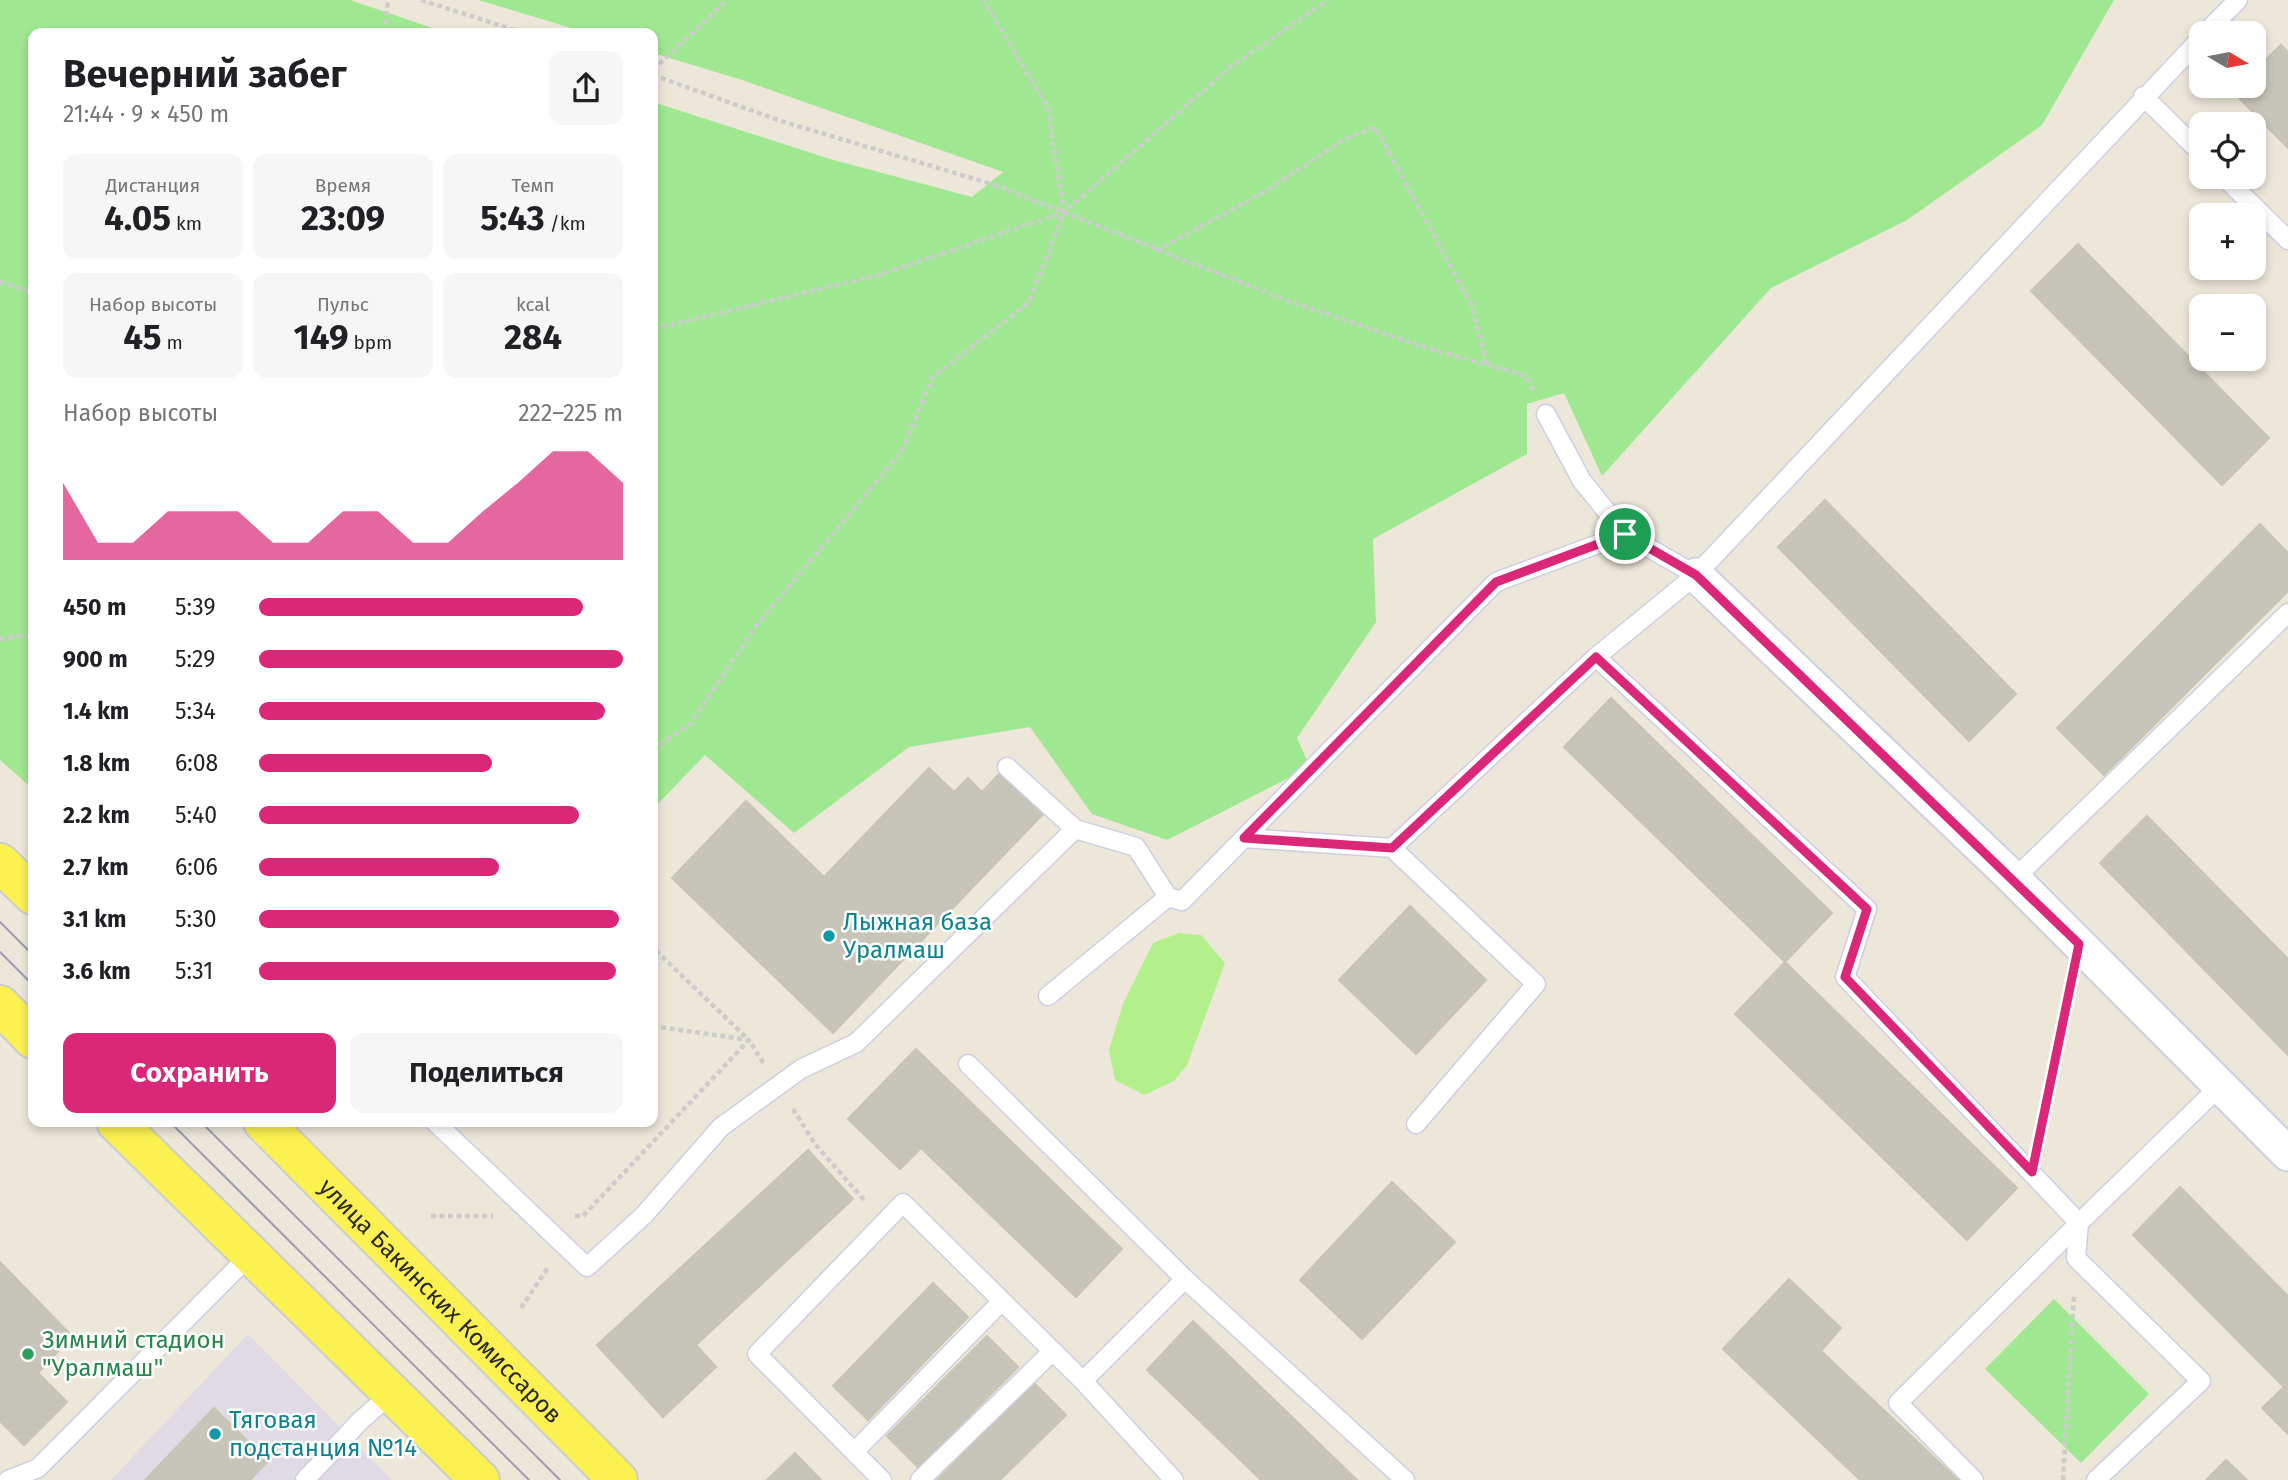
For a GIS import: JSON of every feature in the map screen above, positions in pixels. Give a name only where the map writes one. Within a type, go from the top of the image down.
[{"type":"main road","points":[[0,863],[28,890]]},
{"type":"main road","points":[[0,1006],[28,1034]]},
{"type":"main road","points":[[121,1127],[249,1256],[480,1480]]},
{"type":"main road","name":"улица Бакинских Комиссаров","points":[[268,1127],[618,1480]]},
{"type":"street","points":[[1696,575],[2014,879],[2288,1154]]},
{"type":"lane","points":[[2217,21],[2238,0]]},
{"type":"lane","points":[[1392,848],[1596,657],[1696,575],[2189,49]]},
{"type":"lane","points":[[2143,96],[2189,141]]},
{"type":"lane","points":[[2236,189],[2288,240]]},
{"type":"lane","points":[[1546,414],[1582,481],[1625,534],[1696,575]]},
{"type":"lane","points":[[1007,766],[1076,829],[1136,847],[1168,897],[1182,901],[1496,582],[1625,534]]},
{"type":"lane","points":[[2014,879],[2288,613]]},
{"type":"lane","points":[[1596,657],[1867,909],[1845,977],[2079,1223],[2076,1258],[2201,1381],[2096,1480]]},
{"type":"lane","points":[[440,1127],[587,1267],[644,1215],[720,1127],[800,1069],[856,1044],[1076,829]]},
{"type":"lane","points":[[1244,838],[1392,848],[1536,985],[1416,1124]]},
{"type":"lane","points":[[1048,996],[1168,897]]},
{"type":"lane","points":[[968,1064],[1185,1279],[1405,1480]]},
{"type":"lane","points":[[1974,1480],[1898,1403],[2220,1086]]},
{"type":"lane","points":[[882,1480],[757,1354],[903,1203],[1083,1381],[1174,1480]]},
{"type":"lane","points":[[8,1480],[38,1468],[249,1256]]},
{"type":"lane","points":[[1083,1381],[1185,1279]]},
{"type":"lane","points":[[854,1452],[1002,1301]]},
{"type":"lane","points":[[920,1480],[1053,1351]]},
{"type":"lane","points":[[305,1480],[360,1421],[392,1392]]},
{"type":"path","points":[[385,28],[388,0]]},
{"type":"path","points":[[421,0],[508,28]]},
{"type":"path","points":[[658,68],[727,0]]},
{"type":"path","points":[[658,746],[691,723],[755,627],[902,451],[932,378],[1029,302],[1064,212],[1048,108],[982,0]]},
{"type":"path","points":[[658,328],[879,275],[1064,212],[1232,66],[1328,0]]},
{"type":"path","points":[[658,75],[781,121],[995,185],[1280,298],[1526,376],[1546,414]]},
{"type":"path","points":[[1156,251],[1267,190],[1345,139],[1375,127],[1472,306],[1487,365]]},
{"type":"path","points":[[0,282],[28,291]]},
{"type":"path","points":[[0,639],[28,635]]},
{"type":"path","points":[[2032,1172],[2079,944]]},
{"type":"path","points":[[658,953],[749,1040],[816,1144],[885,1222]]},
{"type":"path","points":[[658,1027],[749,1040]]},
{"type":"path","points":[[430,1216],[583,1216],[749,1040]]},
{"type":"path","points":[[2063,1480],[2076,1258]]},
{"type":"shaded area","points":[[248,1334],[392,1480],[111,1480]]},
{"type":"green space","points":[[0,0],[350,0],[432,28],[28,28],[28,785],[0,760]]},
{"type":"green space","points":[[478,0],[2114,0],[2042,125],[1907,220],[1771,288],[1602,476],[1564,393],[1527,404],[1527,454],[1373,539],[1376,622],[1297,738],[1310,767],[1167,840],[1092,814],[1030,727],[909,747],[794,833],[705,755],[658,804],[658,104],[830,159],[972,197],[1003,172],[742,80],[658,55],[658,28],[571,28]]},
{"type":"green space","points":[[1179,933],[1201,935],[1225,963],[1187,1065],[1174,1081],[1144,1095],[1115,1080],[1109,1050],[1123,1004],[1153,943]]},
{"type":"green space","points":[[2054,1299],[2149,1394],[2081,1463],[1985,1369]]},
{"type":"building","points":[[2281,45],[2288,52],[2288,148],[2266,126],[2266,112],[2253,112],[2239,98],[2266,98],[2266,59]]},
{"type":"building","points":[[2078,244],[2189,357],[2189,371],[2203,371],[2269,438],[2222,485],[2031,291]]},
{"type":"building","points":[[1825,500],[2016,694],[1969,741],[1778,547]]},
{"type":"building","points":[[2260,524],[2288,553],[2288,591],[2104,775],[2057,728]]},
{"type":"building","points":[[1611,698],[1832,913],[1785,962],[1564,747]]},
{"type":"building","name":"Лыжная база Уралмаш","points":[[929,768],[954,792],[968,778],[982,792],[1001,772],[1044,813],[833,1033],[672,878],[746,801],[824,877]]},
{"type":"building","points":[[2147,816],[2288,959],[2288,1055],[2100,863]]},
{"type":"building","points":[[1410,906],[1486,980],[1416,1054],[1339,980]]},
{"type":"building","points":[[1785,962],[2017,1188],[1967,1240],[1735,1014]]},
{"type":"building","points":[[916,1049],[1122,1249],[1076,1297],[921,1148],[900,1169],[848,1119]]},
{"type":"building","points":[[808,1150],[853,1199],[696,1345],[716,1367],[663,1417],[597,1345]]},
{"type":"building","points":[[1392,1182],[1455,1242],[1362,1339],[1300,1280]]},
{"type":"building","points":[[2180,1187],[2288,1296],[2288,1434],[2262,1408],[2284,1387],[2133,1235]]},
{"type":"building","name":"Зимний стадион \"Уралмаш\"","points":[[0,1262],[72,1336],[38,1373],[67,1402],[24,1445],[0,1421]]},
{"type":"building","points":[[1789,1279],[1841,1328],[1821,1351],[1958,1480],[1860,1480],[1723,1349]]},
{"type":"building","points":[[933,1283],[968,1317],[868,1420],[833,1386]]},
{"type":"building","points":[[1193,1321],[1357,1480],[1261,1480],[1147,1370]]},
{"type":"building","points":[[987,1336],[1018,1367],[918,1467],[887,1436]]},
{"type":"building","points":[[1034,1383],[1066,1415],[1000,1480],[937,1480]]},
{"type":"building","name":"Тяговая подстанция №14","points":[[214,1408],[268,1461],[250,1480],[145,1480]]},
{"type":"building","points":[[795,1453],[821,1480],[767,1480]]},
{"type":"building","points":[[2226,1460],[2247,1480],[2206,1480]]},
{"type":"tram line","points":[[0,922],[28,950]]},
{"type":"tram line","points":[[0,952],[28,980]]},
{"type":"tram line","points":[[175,1127],[529,1480]]},
{"type":"tram line","points":[[206,1127],[560,1480]]},
{"type":"place","name":"Лыжная база Уралмаш","points":[[829,936]]},
{"type":"place","name":"Зимний стадион \"Уралмаш\"","points":[[28,1354]]},
{"type":"place","name":"Тяговая подстанция №14","points":[[215,1434]]},
{"type":"route","points":[[1625,534],[1696,575],[2079,944],[2032,1172],[1845,977],[1867,909],[1596,657],[1392,848],[1244,838],[1496,582],[1625,534]]}]
